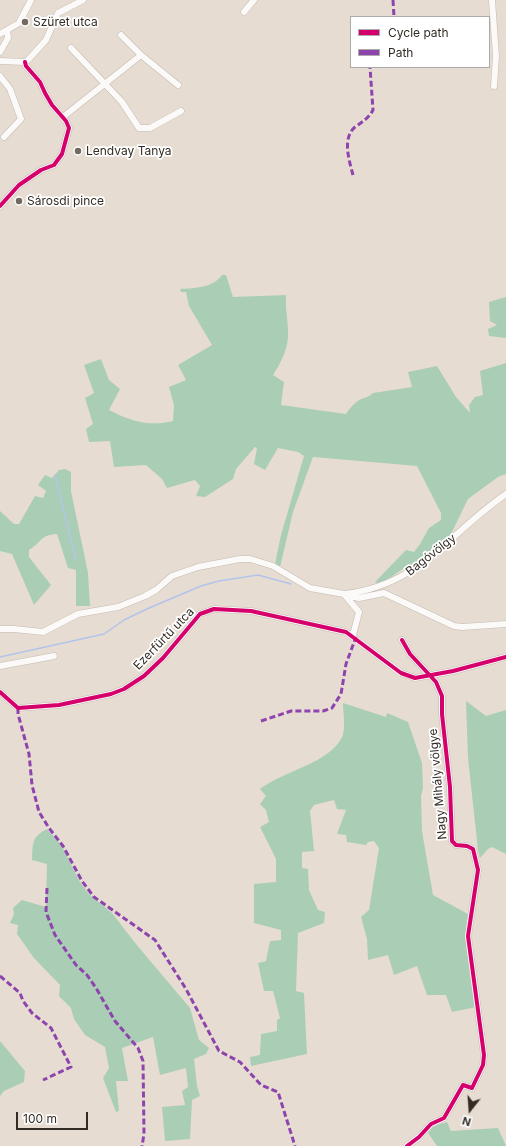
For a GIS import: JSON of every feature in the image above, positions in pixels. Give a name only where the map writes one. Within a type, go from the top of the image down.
[{"type":"street","points":[[0,34],[19,22],[25,14],[31,0]]},
{"type":"street","points":[[0,61],[25,62],[46,40],[58,13],[83,0]]},
{"type":"street","points":[[244,12],[254,0]]},
{"type":"street","points":[[492,0],[496,56],[494,86]]},
{"type":"street","points":[[0,52],[8,38],[7,30]]},
{"type":"street","points":[[121,35],[141,55],[178,85]]},
{"type":"street","points":[[71,48],[122,102],[139,128],[150,128],[181,111]]},
{"type":"street","points":[[63,117],[141,55]]},
{"type":"street","points":[[0,206],[19,185],[41,170],[54,164],[62,154],[69,128],[63,117],[44,93],[40,82],[25,62]]},
{"type":"street","points":[[0,76],[10,89],[21,119],[4,137]]},
{"type":"street","name":"Bagóvölgy","points":[[347,595],[386,585],[405,575],[435,554],[482,510],[506,494]]},
{"type":"street","points":[[0,629],[44,632],[78,614],[118,608],[156,590],[172,576],[198,567],[240,559],[250,559],[273,566],[310,588],[359,598],[384,593],[454,626],[462,627],[506,624]]},
{"type":"street","points":[[347,595],[359,612],[353,635]]},
{"type":"street","name":"Ezerfürtű utca","points":[[0,692],[18,708],[59,705],[111,694],[124,689],[144,676],[163,658],[200,614],[214,609],[251,611],[290,618],[346,632],[353,635],[401,673],[415,678],[454,672],[506,657]]},
{"type":"street","points":[[402,640],[410,654],[431,675]]},
{"type":"street","points":[[0,666],[54,656]]},
{"type":"street","name":"Nagy Mihály völgye","points":[[408,1146],[420,1137],[431,1124],[444,1118],[463,1085],[472,1088],[480,1072],[483,1061],[468,936],[478,863],[473,849],[467,846],[456,845],[452,841],[450,787],[442,714],[442,696],[431,675]]},
{"type":"green space","points":[[222,275],[226,275],[233,297],[286,295],[288,338],[282,360],[273,375],[284,382],[281,405],[346,414],[356,402],[373,393],[412,387],[408,372],[437,366],[456,397],[470,413],[469,405],[475,397],[483,395],[480,371],[506,363],[506,474],[498,477],[468,499],[452,532],[443,544],[405,572],[404,568],[381,584],[375,582],[406,550],[414,552],[429,528],[441,520],[441,513],[417,466],[313,457],[293,512],[280,567],[275,564],[281,535],[304,456],[298,452],[278,448],[265,470],[254,464],[257,448],[255,447],[236,469],[233,479],[205,497],[196,496],[200,486],[195,480],[167,488],[162,479],[146,465],[114,467],[110,441],[89,442],[86,429],[93,424],[85,398],[94,393],[84,365],[101,359],[109,380],[120,389],[109,410],[140,422],[165,423],[173,421],[174,405],[169,387],[186,380],[178,365],[212,345],[189,306],[186,292],[181,292],[180,289],[198,288],[209,285],[214,283]]},
{"type":"green space","points":[[506,297],[506,338],[489,336],[488,329],[497,325],[490,321],[489,302]]},
{"type":"green space","points":[[65,469],[71,472],[71,491],[88,573],[90,606],[76,606],[76,570],[68,568],[57,534],[44,537],[29,550],[29,557],[51,585],[34,605],[12,554],[0,551],[0,511],[14,524],[19,524],[35,496],[43,498],[46,491],[38,485],[45,475],[52,478],[59,470]]},
{"type":"green space","points":[[466,701],[486,716],[506,710],[506,854],[492,847],[488,849],[480,858],[468,758]]},
{"type":"green space","points":[[343,703],[386,717],[387,713],[408,722],[422,763],[422,831],[433,895],[468,914],[466,930],[476,1007],[452,1012],[446,995],[427,995],[417,966],[394,975],[388,955],[368,960],[367,939],[361,917],[369,910],[379,848],[374,841],[368,842],[366,845],[347,842],[346,835],[337,834],[346,810],[337,809],[334,800],[314,805],[310,811],[314,851],[302,852],[302,868],[308,869],[309,890],[318,910],[325,912],[324,923],[298,933],[296,991],[304,993],[307,1054],[251,1066],[250,1057],[260,1055],[261,1034],[277,1031],[277,1020],[280,1018],[273,991],[264,991],[258,963],[266,961],[270,941],[281,940],[281,930],[254,923],[254,884],[276,882],[276,859],[260,827],[269,822],[266,810],[260,804],[266,796],[260,789],[317,760],[336,746],[342,737],[344,730]]},
{"type":"green space","points":[[47,829],[62,846],[80,882],[89,894],[112,913],[190,1008],[199,1040],[209,1048],[206,1054],[194,1059],[197,1086],[200,1096],[192,1100],[190,1139],[165,1141],[162,1107],[185,1105],[182,1091],[188,1087],[186,1068],[160,1075],[153,1037],[122,1048],[128,1081],[116,1081],[119,1111],[116,1112],[103,1078],[109,1068],[105,1047],[85,1035],[74,1019],[71,1008],[59,996],[60,985],[34,958],[17,934],[18,925],[10,923],[14,914],[13,908],[22,900],[46,907],[47,864],[32,860],[35,838]]},
{"type":"green space","points":[[0,1041],[25,1071],[24,1082],[4,1091],[0,1096]]},
{"type":"green space","points":[[447,1122],[451,1131],[498,1128],[506,1146],[437,1146],[428,1133],[433,1126]]},
{"type":"waterway","points":[[55,475],[76,560]]},
{"type":"waterway","points":[[0,657],[104,634],[124,620],[149,608],[201,586],[219,581],[258,575],[291,584]]},
{"type":"marked path","points":[[393,0],[394,16]]},
{"type":"marked path","points":[[353,175],[348,156],[348,143],[351,132],[355,127],[363,122],[373,110],[370,68]]},
{"type":"marked path","points":[[261,721],[291,711],[323,711],[332,708],[341,694],[346,664],[356,637]]},
{"type":"marked path","points":[[18,708],[18,714],[29,754],[32,785],[39,812],[63,846],[82,881],[94,897],[155,940],[186,989],[219,1051],[240,1062],[261,1085],[278,1092],[295,1146]]},
{"type":"marked path","points":[[47,888],[46,912],[55,935],[76,965],[87,975],[115,1021],[138,1048],[143,1061],[144,1134],[142,1146]]},
{"type":"marked path","points":[[0,976],[20,993],[23,1001],[32,1013],[51,1028],[71,1067],[43,1080]]},
{"type":"cycle path","points":[[0,206],[19,185],[41,170],[54,165],[62,154],[69,128],[66,121],[52,105],[40,82],[26,66],[25,62]]},
{"type":"cycle path","points":[[0,692],[18,708],[59,705],[111,694],[124,689],[144,676],[163,658],[200,614],[214,609],[251,611],[346,632],[401,673],[415,678],[453,671],[506,657]]},
{"type":"cycle path","points":[[402,640],[410,654],[436,682],[442,696],[442,714],[450,787],[452,841],[456,845],[467,846],[473,849],[478,870],[468,936],[484,1055],[483,1065],[472,1088],[463,1085],[444,1118],[431,1124],[419,1137],[407,1146]]},
{"type":"place","name":"Szüret utca","points":[[25,22]]},
{"type":"place","name":"Lendvay Tanya","points":[[78,151]]},
{"type":"place","name":"Sárosdi pince","points":[[19,201]]}]
